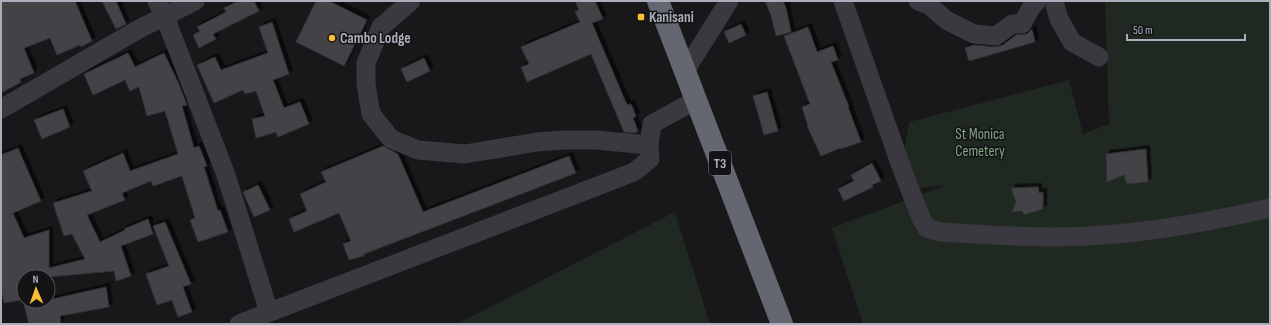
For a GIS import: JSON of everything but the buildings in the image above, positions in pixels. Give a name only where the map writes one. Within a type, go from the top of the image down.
[{"type":"highway","name":"T3","points":[[658,1],[782,324]]},
{"type":"street","points":[[1,109],[100,51],[161,9],[195,1]]},
{"type":"street","points":[[411,1],[381,27],[366,63],[366,85],[371,114],[391,139],[418,150],[465,154],[537,142],[564,140],[596,140],[649,145]]},
{"type":"street","points":[[685,71],[728,1]]},
{"type":"street","points":[[918,1],[929,5],[946,20],[974,34],[996,36],[1012,24],[1022,24],[1032,6],[1037,1]]},
{"type":"street","points":[[1054,1],[1059,19],[1072,42],[1099,57]]},
{"type":"street","points":[[848,2],[902,169],[921,218],[927,228],[942,232],[1054,237],[1129,234],[1203,222],[1270,208]]},
{"type":"street","points":[[161,9],[226,175],[269,312]]},
{"type":"street","points":[[239,324],[634,172],[650,159],[649,145],[652,124],[696,100]]},
{"type":"green space","name":"St Monica Cemetery","points":[[1105,1],[1270,1],[1270,324],[863,324],[832,228],[946,185],[919,188],[903,157],[909,122],[1069,80],[1083,134],[1109,124]]},
{"type":"green space","points":[[675,212],[710,324],[457,324]]},
{"type":"place","name":"Kanisani","points":[[641,17]]},
{"type":"place","name":"Cambo Lodge","points":[[332,38]]}]
